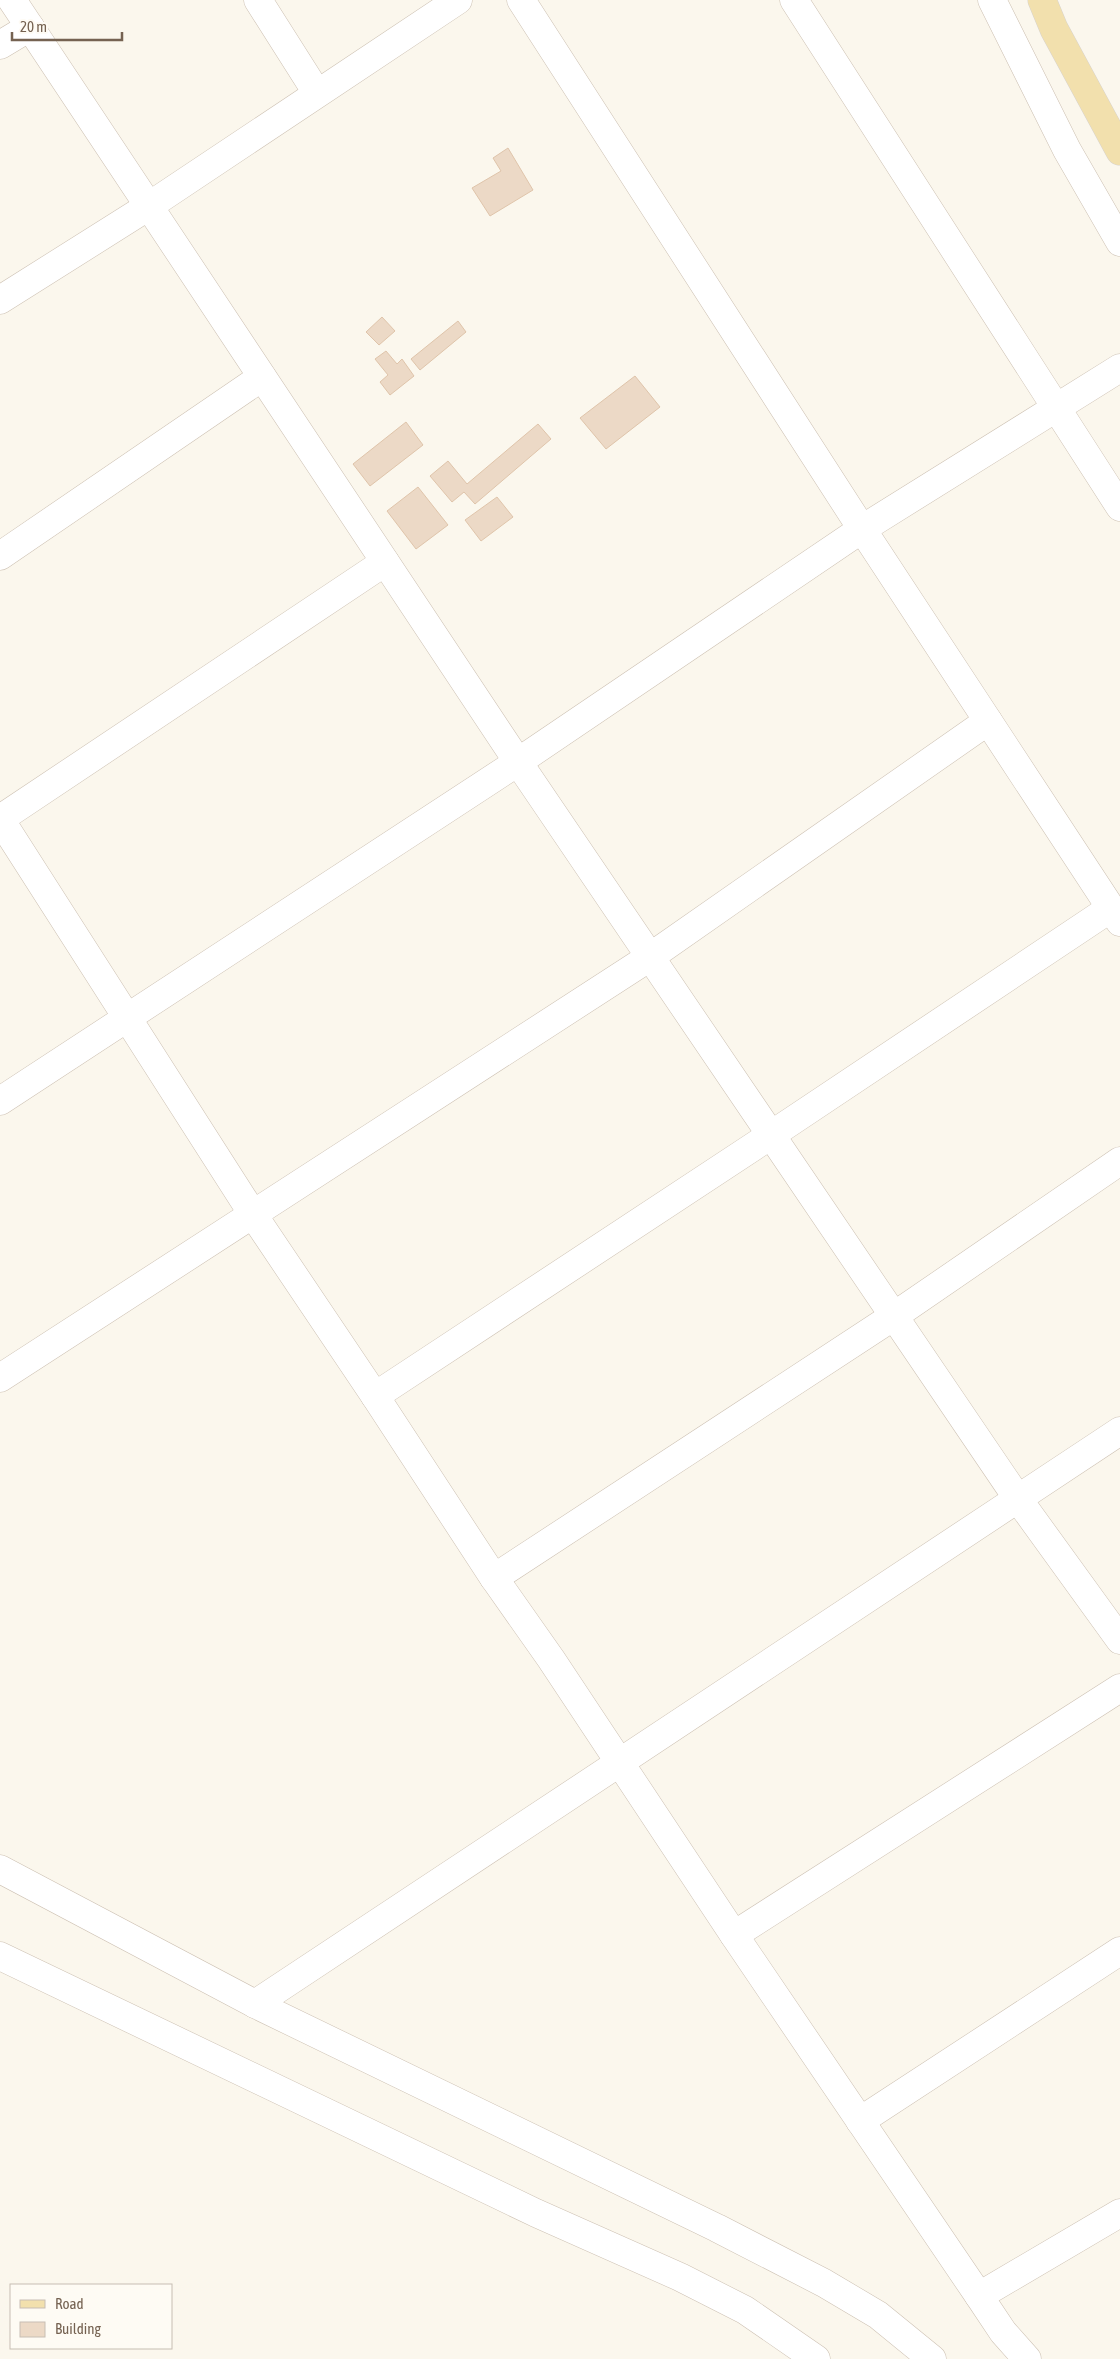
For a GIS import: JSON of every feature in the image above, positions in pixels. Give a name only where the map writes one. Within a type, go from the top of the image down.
[{"type":"main road","points":[[1042,0],[1054,29],[1120,151]]},
{"type":"street","points":[[12,0],[518,762],[1018,1499],[1120,1640]]},
{"type":"street","points":[[258,0],[318,93]]},
{"type":"street","points":[[0,300],[149,206],[458,0]]},
{"type":"street","points":[[375,1396],[771,1136],[1115,915],[862,529],[521,0]]},
{"type":"street","points":[[794,0],[1120,508]]},
{"type":"street","points":[[992,0],[1067,150],[1120,242]]},
{"type":"street","points":[[0,45],[30,27]]},
{"type":"street","points":[[0,1101],[518,762],[862,529],[1120,368]]},
{"type":"street","points":[[0,556],[262,376]]},
{"type":"street","points":[[385,562],[0,819],[126,1019],[254,1216],[494,1578],[551,1659],[734,1935],[1003,2332],[1027,2359]]},
{"type":"street","points":[[0,1378],[254,1216],[650,956],[988,721]]},
{"type":"street","points":[[494,1578],[894,1316],[1120,1161]]},
{"type":"street","points":[[255,2004],[1120,1430]]},
{"type":"street","points":[[734,1935],[1120,1688]]},
{"type":"street","points":[[0,1869],[255,2004],[708,2224],[824,2283],[878,2315],[932,2359]]},
{"type":"street","points":[[860,2121],[1120,1950]]},
{"type":"street","points":[[0,1956],[527,2209],[680,2277],[745,2310],[816,2359]]},
{"type":"street","points":[[979,2296],[1120,2213]]},
{"type":"building","points":[[508,148],[533,190],[490,216],[472,188],[501,171],[493,158]]},
{"type":"building","points":[[382,317],[395,331],[379,345],[366,332]]},
{"type":"building","points":[[458,321],[466,332],[420,370],[411,359]]},
{"type":"building","points":[[386,351],[397,364],[402,359],[414,376],[390,395],[380,382],[388,375],[375,359]]},
{"type":"building","points":[[635,376],[660,407],[606,449],[580,418]]},
{"type":"building","points":[[406,422],[423,445],[370,486],[353,464]]},
{"type":"building","points":[[538,424],[551,439],[475,504],[464,492],[452,502],[430,476],[448,461],[467,484]]},
{"type":"building","points":[[418,487],[448,525],[416,549],[387,511]]},
{"type":"building","points":[[497,497],[513,517],[481,541],[465,520]]}]
